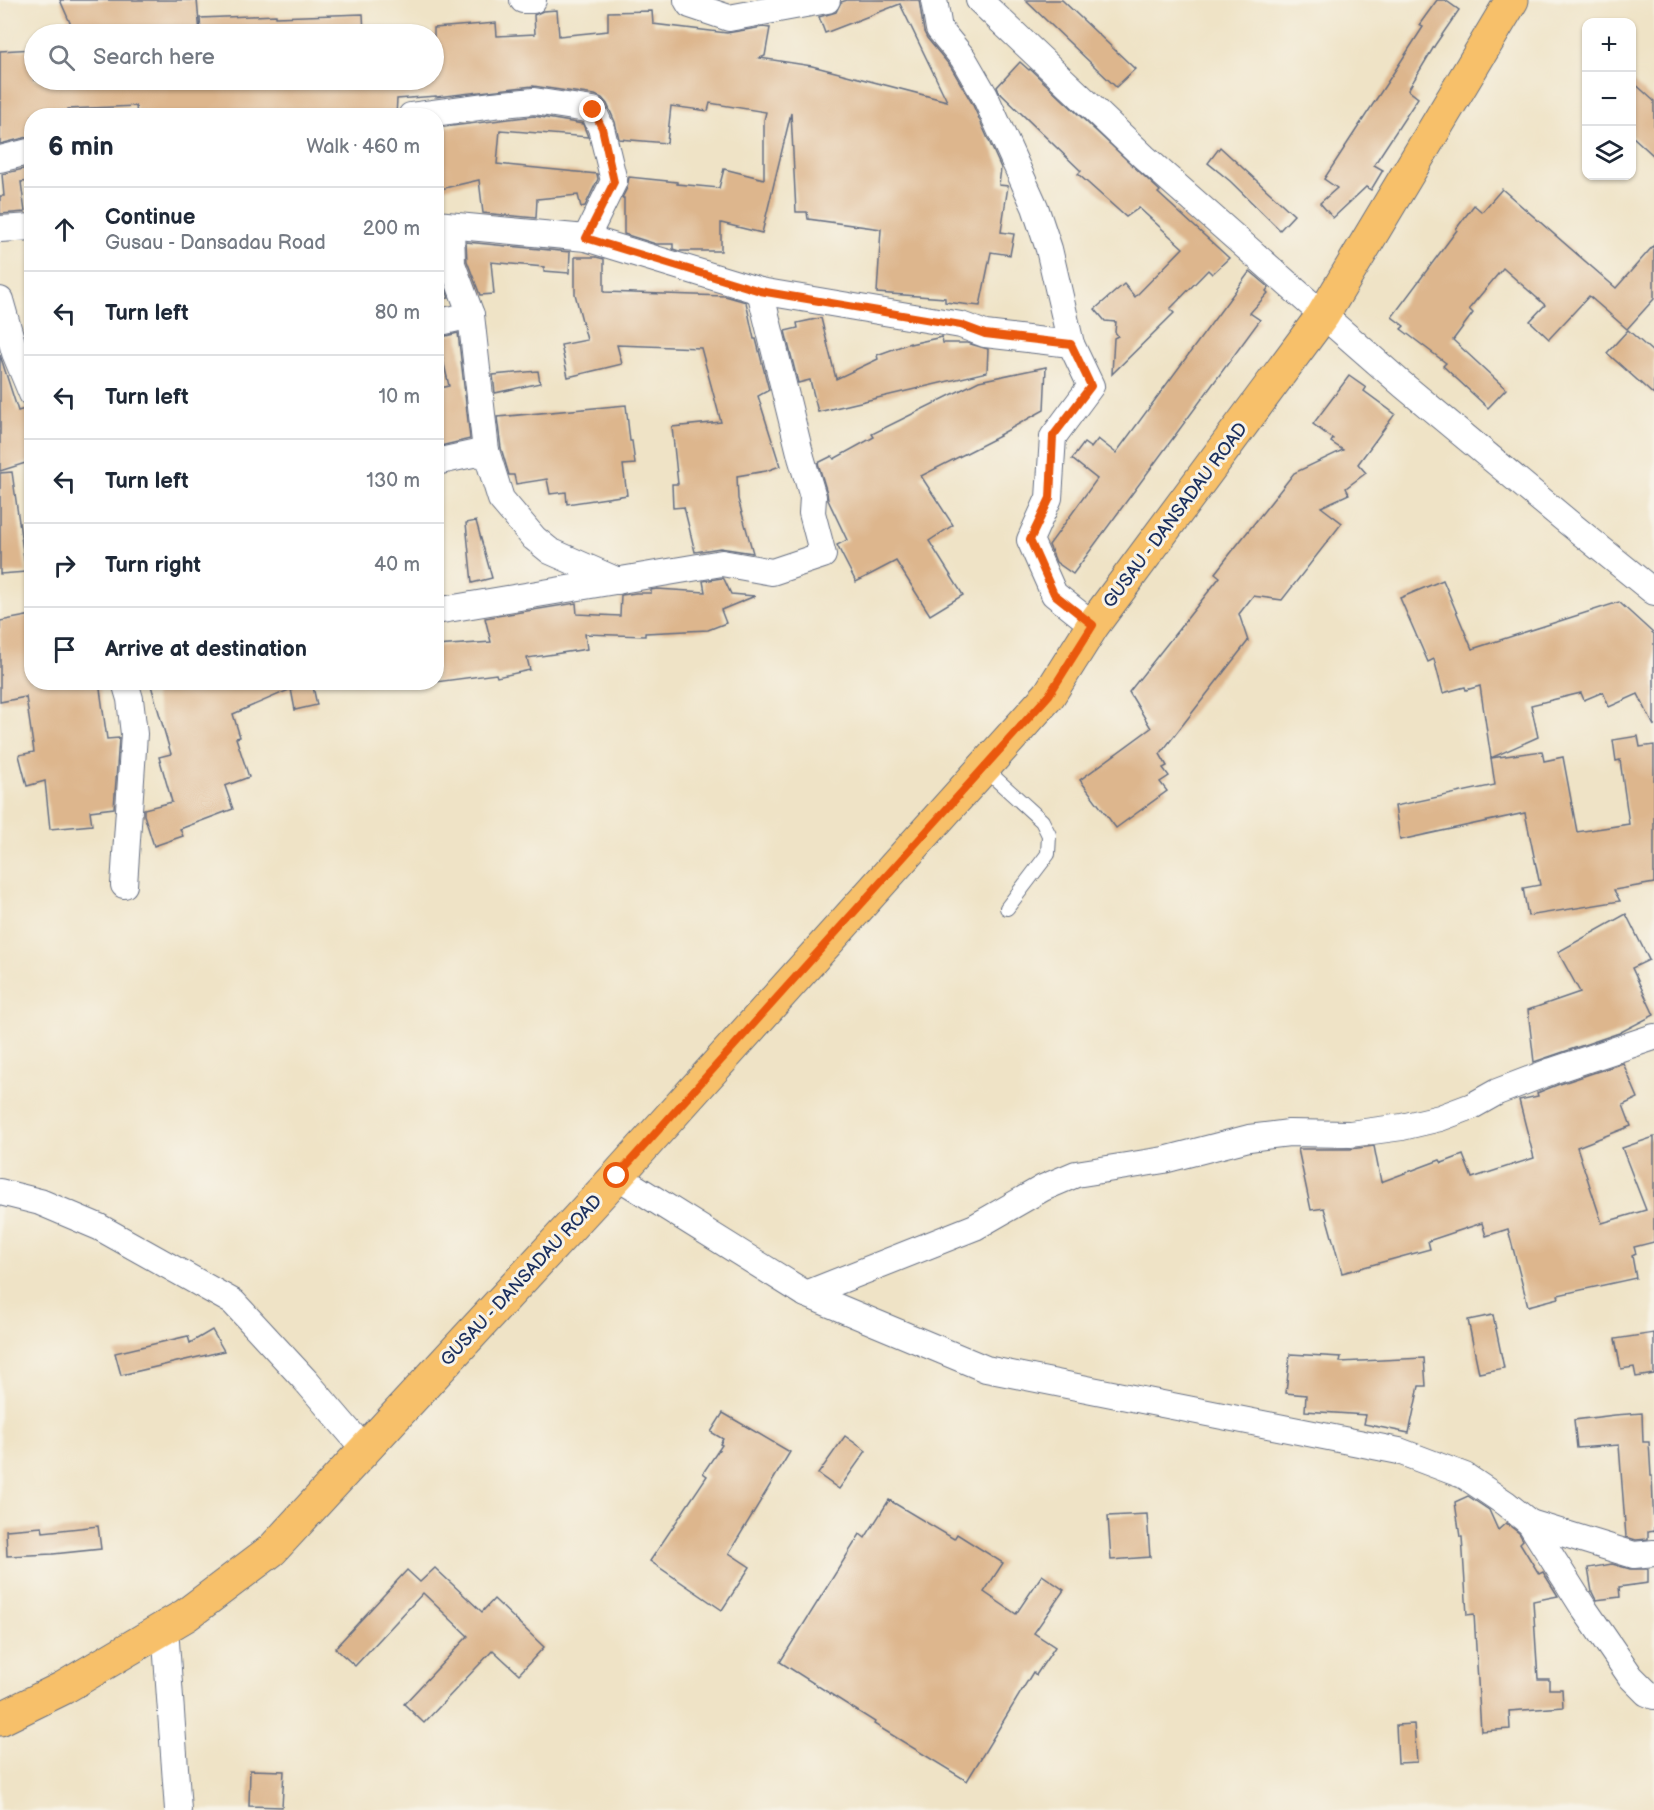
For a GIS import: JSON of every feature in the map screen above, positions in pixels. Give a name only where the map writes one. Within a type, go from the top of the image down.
[{"type":"main road","name":"GUSAU - DANSADAU ROAD","points":[[0,1719],[63,1688],[186,1615],[272,1550],[617,1176],[1049,695],[1093,625],[1323,315],[1512,0]]},
{"type":"street","points":[[523,0],[533,0]]},
{"type":"street","points":[[687,0],[690,5],[729,18],[827,0]]},
{"type":"street","points":[[934,0],[939,29],[963,58],[985,96],[1035,207],[1050,249],[1071,344],[1091,386],[1053,436],[1050,498],[1030,540],[1054,594],[1093,625]]},
{"type":"street","points":[[979,0],[1144,157],[1323,315],[1504,470],[1654,592]]},
{"type":"street","points":[[444,112],[534,101],[593,110],[602,128],[614,182],[586,238]]},
{"type":"street","points":[[0,159],[24,153]]},
{"type":"street","points":[[618,581],[550,551],[534,537],[501,500],[486,451],[471,315],[452,264],[444,225],[586,238],[760,291],[961,325],[985,334],[1071,344]]},
{"type":"street","points":[[0,229],[24,228]]},
{"type":"street","points":[[444,610],[722,563],[772,572],[824,555],[812,513],[813,497],[760,291]]},
{"type":"street","points":[[0,300],[15,353],[24,375]]},
{"type":"street","points":[[444,321],[471,315]]},
{"type":"street","points":[[444,460],[486,451]]},
{"type":"street","points":[[124,885],[134,734],[129,690]]},
{"type":"street","points":[[806,1294],[975,1227],[1043,1188],[1076,1174],[1164,1160],[1249,1138],[1289,1133],[1350,1134],[1440,1118],[1472,1106],[1497,1092],[1552,1071],[1654,1037]]},
{"type":"street","points":[[617,1176],[806,1294],[986,1369],[1399,1451],[1465,1476],[1530,1523],[1631,1677],[1647,1693],[1654,1696]]},
{"type":"street","points":[[0,1191],[40,1202],[99,1227],[233,1302],[306,1381],[365,1450]]},
{"type":"street","points":[[1530,1523],[1634,1555],[1654,1553]]},
{"type":"street","points":[[165,1628],[178,1810]]},
{"type":"lane","points":[[984,768],[1042,821],[1049,835],[1048,854],[1007,908]]},
{"type":"building","points":[[60,0],[197,0],[199,24],[71,24]]},
{"type":"building","points":[[847,0],[919,0],[927,38],[951,67],[972,103],[1001,168],[999,185],[1008,186],[1001,232],[1014,234],[1010,255],[991,252],[980,306],[945,302],[945,298],[877,293],[881,229],[808,219],[807,212],[796,212],[791,113],[762,233],[721,223],[721,251],[679,251],[673,249],[673,244],[656,244],[624,234],[624,198],[622,198],[629,177],[719,188],[724,169],[764,179],[766,112],[710,103],[708,111],[671,106],[667,143],[619,139],[615,122],[602,98],[533,86],[397,99],[396,108],[136,108],[136,106],[24,108],[24,138],[0,144],[0,51],[24,50],[24,90],[444,90],[444,27],[496,23],[497,36],[535,34],[534,15],[543,11],[557,10],[559,36],[608,31],[608,12],[652,11],[653,24],[727,33],[763,27],[770,28],[765,56],[760,58],[812,66],[947,101],[900,4],[825,33],[819,17],[836,12],[841,2]]},
{"type":"building","points":[[1025,0],[1062,0],[1135,69],[1116,87]]},
{"type":"building","points":[[1437,0],[1445,0],[1459,10],[1408,90],[1418,98],[1374,165],[1383,170],[1371,190],[1366,187],[1333,218],[1320,203],[1337,188],[1324,179],[1423,27],[1419,25]]},
{"type":"building","points":[[363,14],[364,24],[200,24],[200,18],[276,15],[276,17]]},
{"type":"building","points":[[1020,62],[1229,258],[1212,274],[1208,270],[1170,309],[1174,313],[1112,374],[1114,338],[1118,336],[1115,332],[1116,322],[1105,321],[1095,309],[1124,284],[1135,297],[1183,248],[1139,208],[1126,217],[1078,174],[1081,171],[999,92],[997,87]]},
{"type":"building","points":[[1636,85],[1654,101],[1654,156],[1636,140]]},
{"type":"building","points":[[534,116],[583,124],[588,137],[500,130],[497,164],[597,174],[598,179],[585,206],[581,207],[578,195],[537,199],[536,218],[483,213],[479,180],[444,188],[444,127]]},
{"type":"building","points":[[1220,147],[1294,215],[1280,230],[1230,181],[1208,163]]},
{"type":"building","points":[[24,169],[24,182],[21,182],[24,212],[0,214],[0,196],[4,196],[2,174]]},
{"type":"building","points":[[1502,189],[1616,288],[1654,245],[1654,299],[1627,329],[1589,296],[1549,339],[1530,321],[1545,305],[1503,268],[1469,309],[1473,313],[1453,340],[1506,389],[1488,408],[1443,366],[1446,363],[1401,329],[1404,326],[1392,317],[1474,205],[1482,212]]},
{"type":"building","points":[[466,242],[570,252],[569,273],[544,271],[544,267],[491,262],[494,294],[480,295],[467,261]]},
{"type":"building","points":[[575,257],[604,259],[604,292],[725,296],[746,302],[769,390],[758,396],[780,466],[737,476],[738,499],[753,553],[720,548],[695,552],[684,507],[673,508],[672,484],[678,484],[672,427],[721,422],[701,348],[617,345],[622,364],[568,377],[561,345],[587,340],[575,294]]},
{"type":"building","points":[[1250,271],[1269,287],[1266,291],[1268,293],[1250,313],[1260,320],[1073,574],[1056,562],[1049,545],[1097,479],[1072,459],[1084,443],[1091,448],[1098,439],[1116,453]]},
{"type":"building","points":[[444,285],[449,298],[444,298]]},
{"type":"building","points":[[821,318],[836,379],[878,359],[877,355],[910,343],[942,337],[943,343],[967,343],[988,349],[987,372],[818,412],[810,380],[798,383],[785,331],[798,328],[797,323]]},
{"type":"building","points":[[1628,330],[1654,353],[1654,395],[1607,353]]},
{"type":"building","points":[[458,333],[470,439],[444,445],[444,387],[449,386],[444,364],[444,336]]},
{"type":"building","points":[[0,355],[18,411],[24,409],[24,464],[0,471]]},
{"type":"building","points":[[1046,367],[1044,410],[1000,436],[921,476],[953,525],[929,541],[963,595],[930,615],[896,561],[856,582],[837,545],[847,540],[828,500],[818,463],[832,456],[834,459],[874,437],[872,434],[979,381]]},
{"type":"building","points":[[538,371],[540,383],[495,393],[493,375]]},
{"type":"building","points":[[1349,376],[1366,388],[1364,391],[1395,414],[1358,464],[1366,473],[1346,488],[1349,494],[1321,507],[1342,523],[1282,600],[1253,596],[1239,614],[1248,641],[1160,754],[1167,766],[1163,768],[1169,776],[1160,782],[1167,791],[1116,828],[1080,780],[1151,728],[1129,692],[1220,577],[1215,573],[1294,473],[1343,450],[1331,442],[1333,439],[1313,424]]},
{"type":"building","points":[[626,405],[635,464],[623,465],[627,495],[567,504],[566,492],[550,494],[547,479],[516,484],[514,475],[509,475],[501,448],[497,417]]},
{"type":"building","points":[[12,472],[24,572],[0,574],[0,473]]},
{"type":"building","points":[[476,521],[492,578],[472,583],[466,523]]},
{"type":"building","points":[[722,578],[731,594],[755,596],[721,610],[726,623],[708,630],[645,633],[645,636],[585,634],[587,649],[527,658],[530,670],[497,677],[496,674],[444,681],[444,645],[491,642],[485,618],[576,603],[577,614],[620,616],[621,595],[651,593],[651,590],[657,589],[705,592],[703,581]]},
{"type":"building","points":[[1443,580],[1472,649],[1619,602],[1654,634],[1654,726],[1638,694],[1609,707],[1603,692],[1584,700],[1581,693],[1531,705],[1538,737],[1491,758],[1480,686],[1466,690],[1465,687],[1443,693],[1434,659],[1428,662],[1400,598]]},
{"type":"building","points":[[24,616],[24,690],[100,690],[107,739],[119,738],[114,808],[90,811],[92,825],[50,829],[45,781],[27,786],[19,755],[34,752],[26,697],[0,702],[0,621]]},
{"type":"building","points":[[152,690],[289,690],[233,714],[240,737],[236,738],[249,777],[225,786],[233,809],[180,829],[183,836],[154,846],[144,809],[172,802],[159,757],[171,754]]},
{"type":"building","points":[[291,690],[314,690],[317,705],[295,710]]},
{"type":"building","points":[[1638,736],[1640,747],[1654,745],[1654,883],[1614,890],[1620,901],[1528,916],[1523,888],[1540,885],[1525,813],[1400,840],[1395,806],[1495,785],[1491,758],[1542,751],[1544,761],[1563,757],[1577,832],[1629,824],[1620,760],[1616,761],[1613,740]]},
{"type":"building","points":[[1626,914],[1649,960],[1632,968],[1654,1015],[1619,1033],[1534,1062],[1528,1010],[1580,992],[1558,952]]},
{"type":"building","points":[[1623,1063],[1638,1098],[1623,1105],[1631,1126],[1577,1147],[1602,1223],[1646,1210],[1622,1148],[1654,1137],[1654,1242],[1634,1247],[1636,1254],[1632,1256],[1636,1278],[1558,1295],[1559,1298],[1528,1306],[1508,1229],[1486,1236],[1482,1223],[1428,1241],[1430,1249],[1342,1273],[1324,1208],[1311,1210],[1298,1149],[1350,1149],[1374,1146],[1381,1182],[1440,1160],[1442,1163],[1463,1155],[1472,1178],[1534,1158],[1519,1100],[1538,1096],[1537,1093],[1557,1085]]},
{"type":"building","points":[[1493,1315],[1504,1368],[1479,1373],[1468,1320]]},
{"type":"building","points":[[212,1330],[224,1351],[121,1375],[115,1353],[188,1336],[190,1343]]},
{"type":"building","points":[[1654,1333],[1654,1374],[1636,1377],[1634,1367],[1621,1369],[1615,1339]]},
{"type":"building","points":[[1290,1354],[1341,1357],[1340,1362],[1424,1358],[1426,1386],[1419,1386],[1409,1433],[1364,1424],[1366,1415],[1305,1411],[1306,1395],[1286,1393]]},
{"type":"building","points":[[723,1413],[790,1452],[729,1553],[750,1567],[722,1610],[650,1561],[707,1476],[703,1473],[722,1445],[720,1444],[723,1439],[711,1432]]},
{"type":"building","points":[[1642,1413],[1643,1442],[1649,1442],[1654,1531],[1648,1532],[1648,1539],[1636,1540],[1626,1537],[1619,1445],[1577,1448],[1574,1420]]},
{"type":"building","points":[[845,1436],[866,1451],[839,1489],[818,1474]]},
{"type":"building","points":[[1468,1496],[1489,1510],[1498,1530],[1506,1523],[1519,1533],[1523,1540],[1520,1543],[1539,1574],[1543,1572],[1558,1596],[1533,1601],[1538,1679],[1549,1679],[1549,1689],[1562,1689],[1563,1707],[1509,1711],[1510,1729],[1481,1731],[1474,1614],[1467,1615],[1462,1537],[1460,1537],[1455,1502]]},
{"type":"building","points":[[889,1500],[954,1539],[957,1534],[1003,1563],[984,1592],[1016,1614],[1042,1575],[1064,1590],[1034,1633],[1055,1647],[1036,1675],[1033,1672],[967,1781],[874,1724],[875,1722],[780,1662],[860,1534],[865,1538]]},
{"type":"building","points":[[1147,1514],[1150,1557],[1111,1560],[1108,1516]]},
{"type":"building","points":[[98,1526],[101,1549],[7,1556],[6,1530],[42,1527],[43,1532]]},
{"type":"building","points":[[1612,1564],[1630,1569],[1648,1569],[1648,1583],[1619,1587],[1620,1597],[1596,1600],[1592,1592],[1588,1568]]},
{"type":"building","points":[[435,1568],[482,1612],[494,1599],[544,1647],[519,1674],[493,1650],[424,1723],[404,1704],[468,1636],[423,1593],[355,1666],[335,1648],[407,1570],[420,1582]]},
{"type":"building","points":[[1414,1724],[1417,1762],[1398,1763],[1396,1725]]},
{"type":"building","points":[[250,1770],[284,1771],[282,1807],[249,1806]]},
{"type":"route","points":[[593,110],[602,128],[614,182],[586,238],[760,291],[961,325],[985,334],[1071,344],[1091,386],[1053,436],[1050,498],[1030,540],[1054,594],[1093,625],[1049,695],[617,1176]]}]
